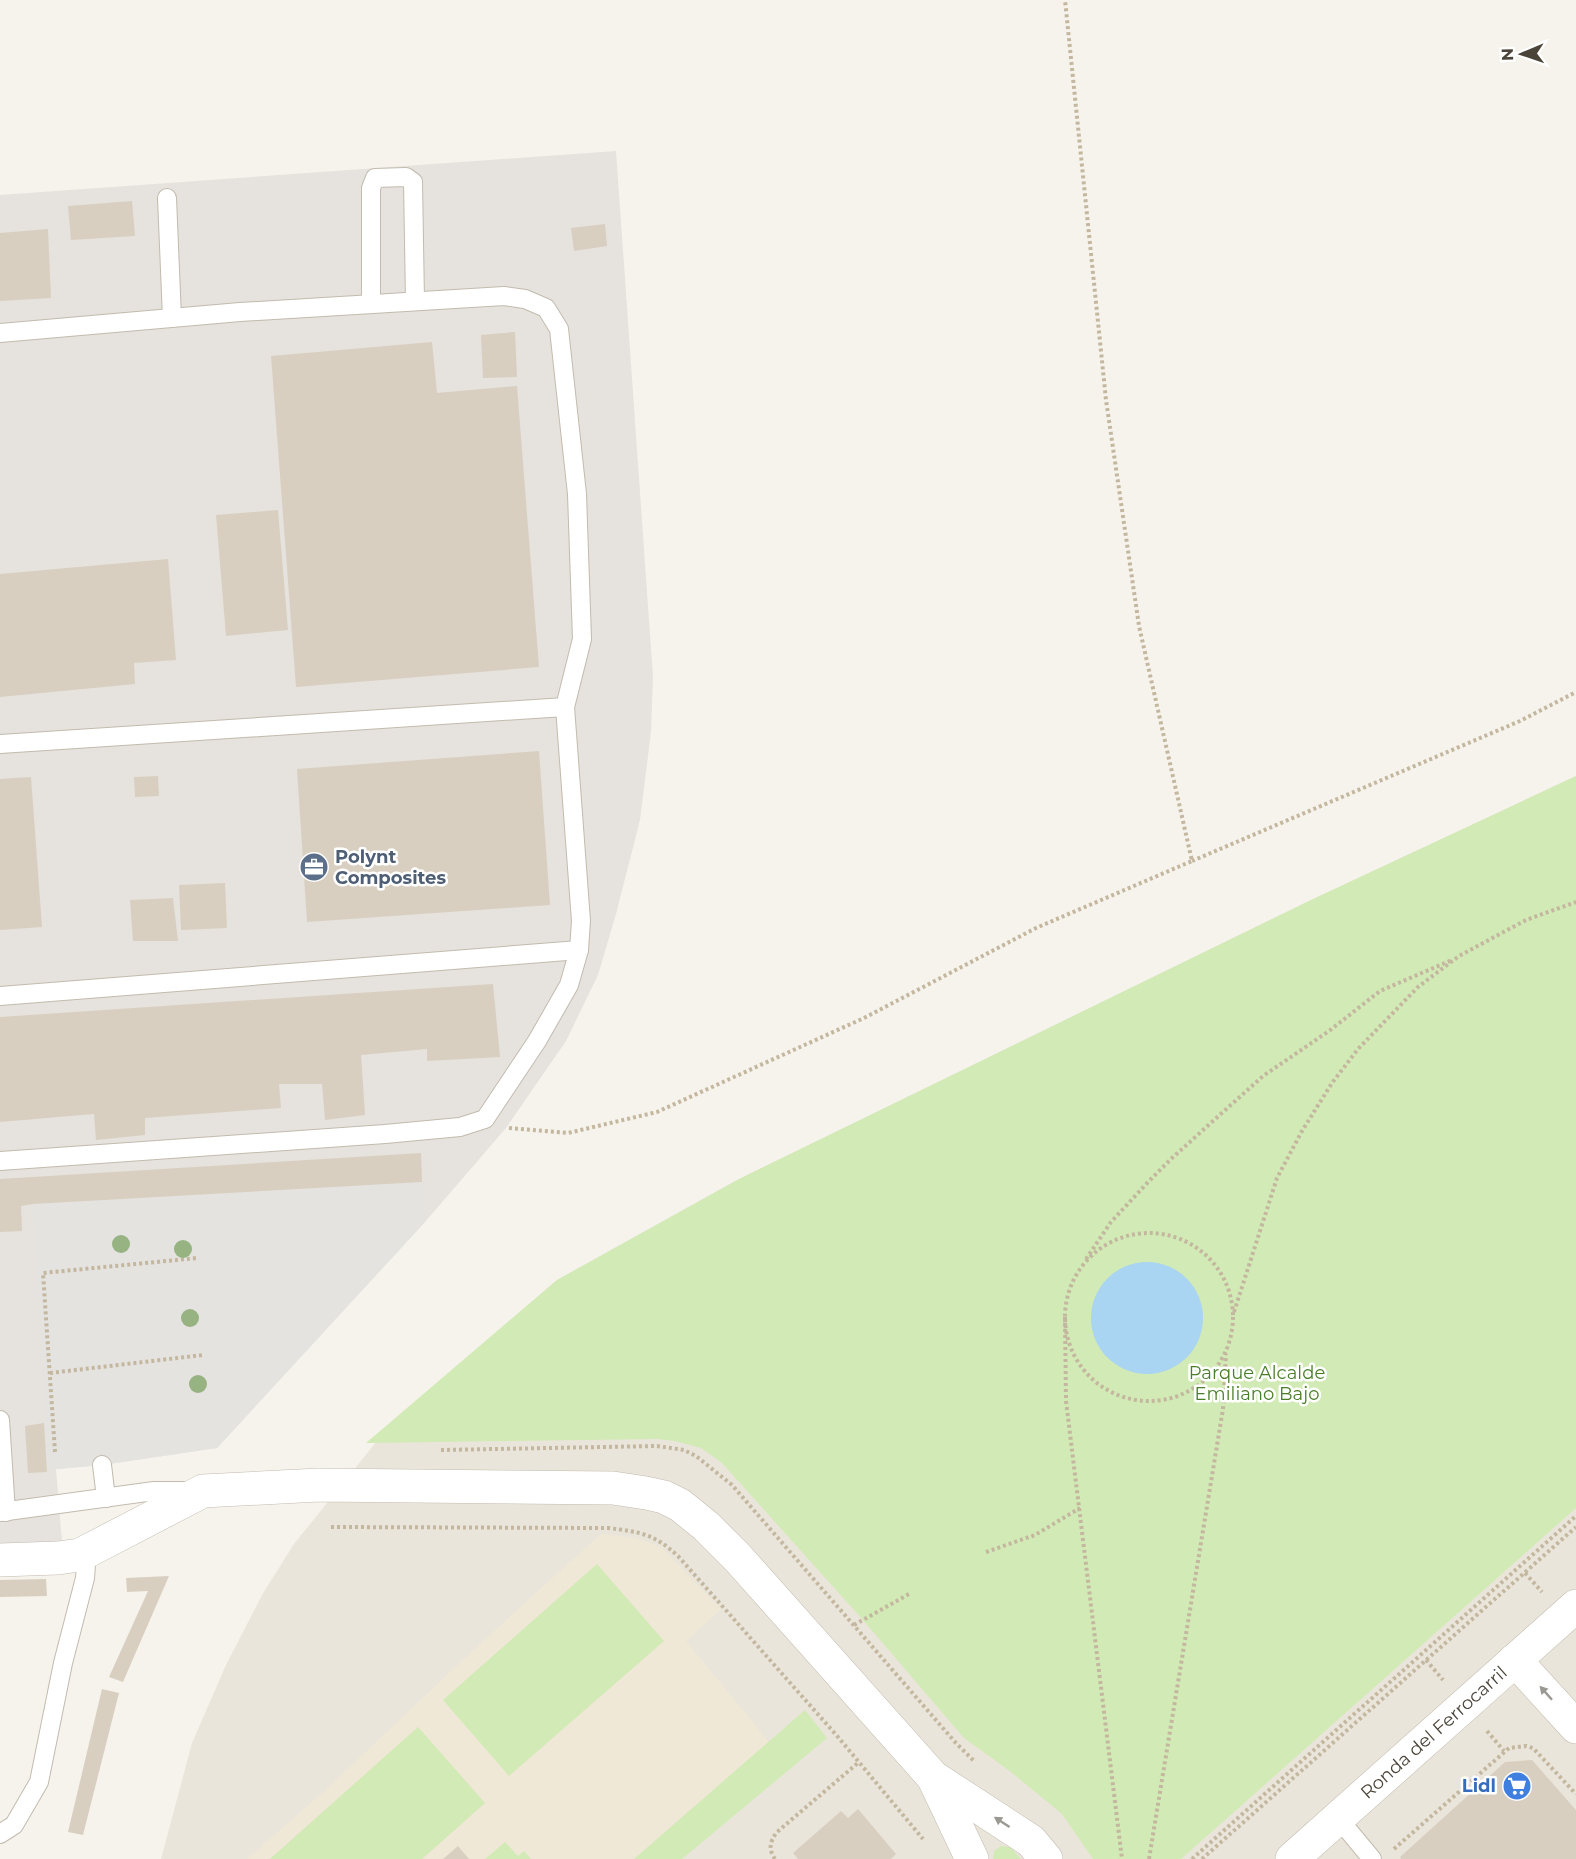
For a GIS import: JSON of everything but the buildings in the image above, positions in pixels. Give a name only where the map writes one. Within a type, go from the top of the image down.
[{"type":"street","points":[[0,1560],[58,1558],[87,1552],[202,1491],[319,1485],[613,1488],[664,1497],[680,1505],[706,1526],[737,1557],[933,1777],[1031,1841],[1046,1859]]},
{"type":"street","name":"Ronda del Ferrocarril","points":[[1292,1859],[1576,1606]]},
{"type":"street","points":[[1515,1660],[1576,1727]]},
{"type":"street","points":[[933,1777],[972,1859]]},
{"type":"lane","points":[[371,304],[371,188],[375,178],[406,177],[413,182],[415,301]]},
{"type":"lane","points":[[167,198],[172,318]]},
{"type":"lane","points":[[0,333],[172,318],[504,296],[525,299],[546,308],[559,329],[576,494],[582,639],[565,707],[581,921],[579,950],[569,984],[537,1041],[485,1119],[460,1127],[385,1134],[0,1161]]},
{"type":"lane","points":[[0,744],[565,707]]},
{"type":"lane","points":[[0,996],[579,950]]},
{"type":"lane","points":[[0,1420],[3,1512],[154,1491],[202,1491]]},
{"type":"lane","points":[[102,1465],[106,1498]]},
{"type":"lane","points":[[0,1834],[14,1825],[39,1782],[63,1663],[85,1578],[87,1552]]},
{"type":"lane","points":[[1338,1818],[1372,1859]]},
{"type":"path","points":[[1065,0],[1106,400],[1132,580],[1139,626],[1192,861]]},
{"type":"path","points":[[485,1119],[506,1128],[568,1133],[657,1112],[864,1018],[1036,928],[1520,721],[1576,692]]},
{"type":"path","points":[[1122,1859],[1066,1401],[1065,1317],[1069,1289],[1111,1222],[1172,1158],[1263,1076],[1329,1031],[1380,991],[1459,956],[1526,920],[1576,902]]},
{"type":"path","points":[[1149,1859],[1223,1409],[1226,1354],[1232,1334],[1234,1312],[1277,1178],[1302,1131],[1332,1083],[1358,1049],[1418,987],[1459,956]]},
{"type":"path","points":[[1083,1264],[1104,1245],[1131,1234],[1161,1232],[1188,1241],[1212,1259],[1228,1284],[1234,1312]]},
{"type":"path","points":[[55,1452],[42,1273],[197,1258]]},
{"type":"path","points":[[1065,1317],[1070,1345],[1083,1370],[1105,1389],[1131,1400],[1159,1401],[1186,1393],[1209,1377],[1226,1354]]},
{"type":"path","points":[[50,1373],[203,1355]]},
{"type":"path","points":[[732,1485],[955,1742],[977,1764]]},
{"type":"path","points":[[986,1552],[1035,1535],[1080,1508]]},
{"type":"path","points":[[1192,1859],[1576,1516]]},
{"type":"path","points":[[331,1527],[608,1528],[639,1532],[661,1541],[678,1557],[859,1762],[929,1847]]},
{"type":"path","points":[[1202,1859],[1576,1527]]},
{"type":"path","points":[[854,1625],[909,1594]]},
{"type":"path","points":[[1390,1851],[1509,1748],[1526,1746],[1533,1748],[1576,1794]]},
{"type":"path","points":[[775,1859],[771,1839],[777,1832],[859,1762]]},
{"type":"shaded area","name":"Polynt Composites","points":[[616,151],[653,677],[651,732],[640,820],[598,975],[566,1041],[506,1128],[425,1222],[217,1448],[102,1465],[56,1469],[62,1542],[0,1545],[0,195]]},
{"type":"shaded area","points":[[1576,776],[1576,1859],[161,1859],[192,1743],[226,1665],[262,1595],[294,1544],[393,1421],[557,1280],[735,1181],[1311,900]]},
{"type":"shaded area","points":[[31,1177],[422,1182],[425,1222],[217,1448],[102,1465],[47,1470],[44,1423],[47,1423]]},
{"type":"shaded area","points":[[601,1534],[636,1538],[661,1547],[721,1609],[686,1641],[769,1742],[634,1859],[247,1859],[319,1796]]},
{"type":"green space","name":"Parque Alcalde Emiliano Bajo","points":[[1576,776],[1576,1508],[1181,1859],[1093,1859],[1062,1814],[1011,1772],[964,1738],[863,1620],[722,1463],[701,1448],[657,1439],[366,1443],[557,1280],[741,1178],[1311,900]]},
{"type":"green space","points":[[597,1564],[664,1641],[509,1776],[443,1700]]},
{"type":"green space","points":[[805,1710],[827,1738],[682,1859],[634,1859]]},
{"type":"green space","points":[[418,1727],[485,1803],[422,1859],[270,1859]]},
{"type":"green space","points":[[505,1842],[518,1856],[524,1851],[531,1859],[485,1859]]},
{"type":"green space","points":[[1001,1846],[1010,1847],[1021,1859],[993,1859],[994,1851]]},
{"type":"water","points":[[1147,1262],[1168,1266],[1186,1279],[1199,1297],[1203,1318],[1199,1339],[1186,1357],[1168,1370],[1147,1374],[1126,1370],[1108,1357],[1095,1339],[1091,1318],[1095,1297],[1108,1279],[1126,1266]]},
{"type":"place","name":"Polynt Composites","points":[[314,867]]},
{"type":"place","name":"Lidl","points":[[1517,1786]]}]
